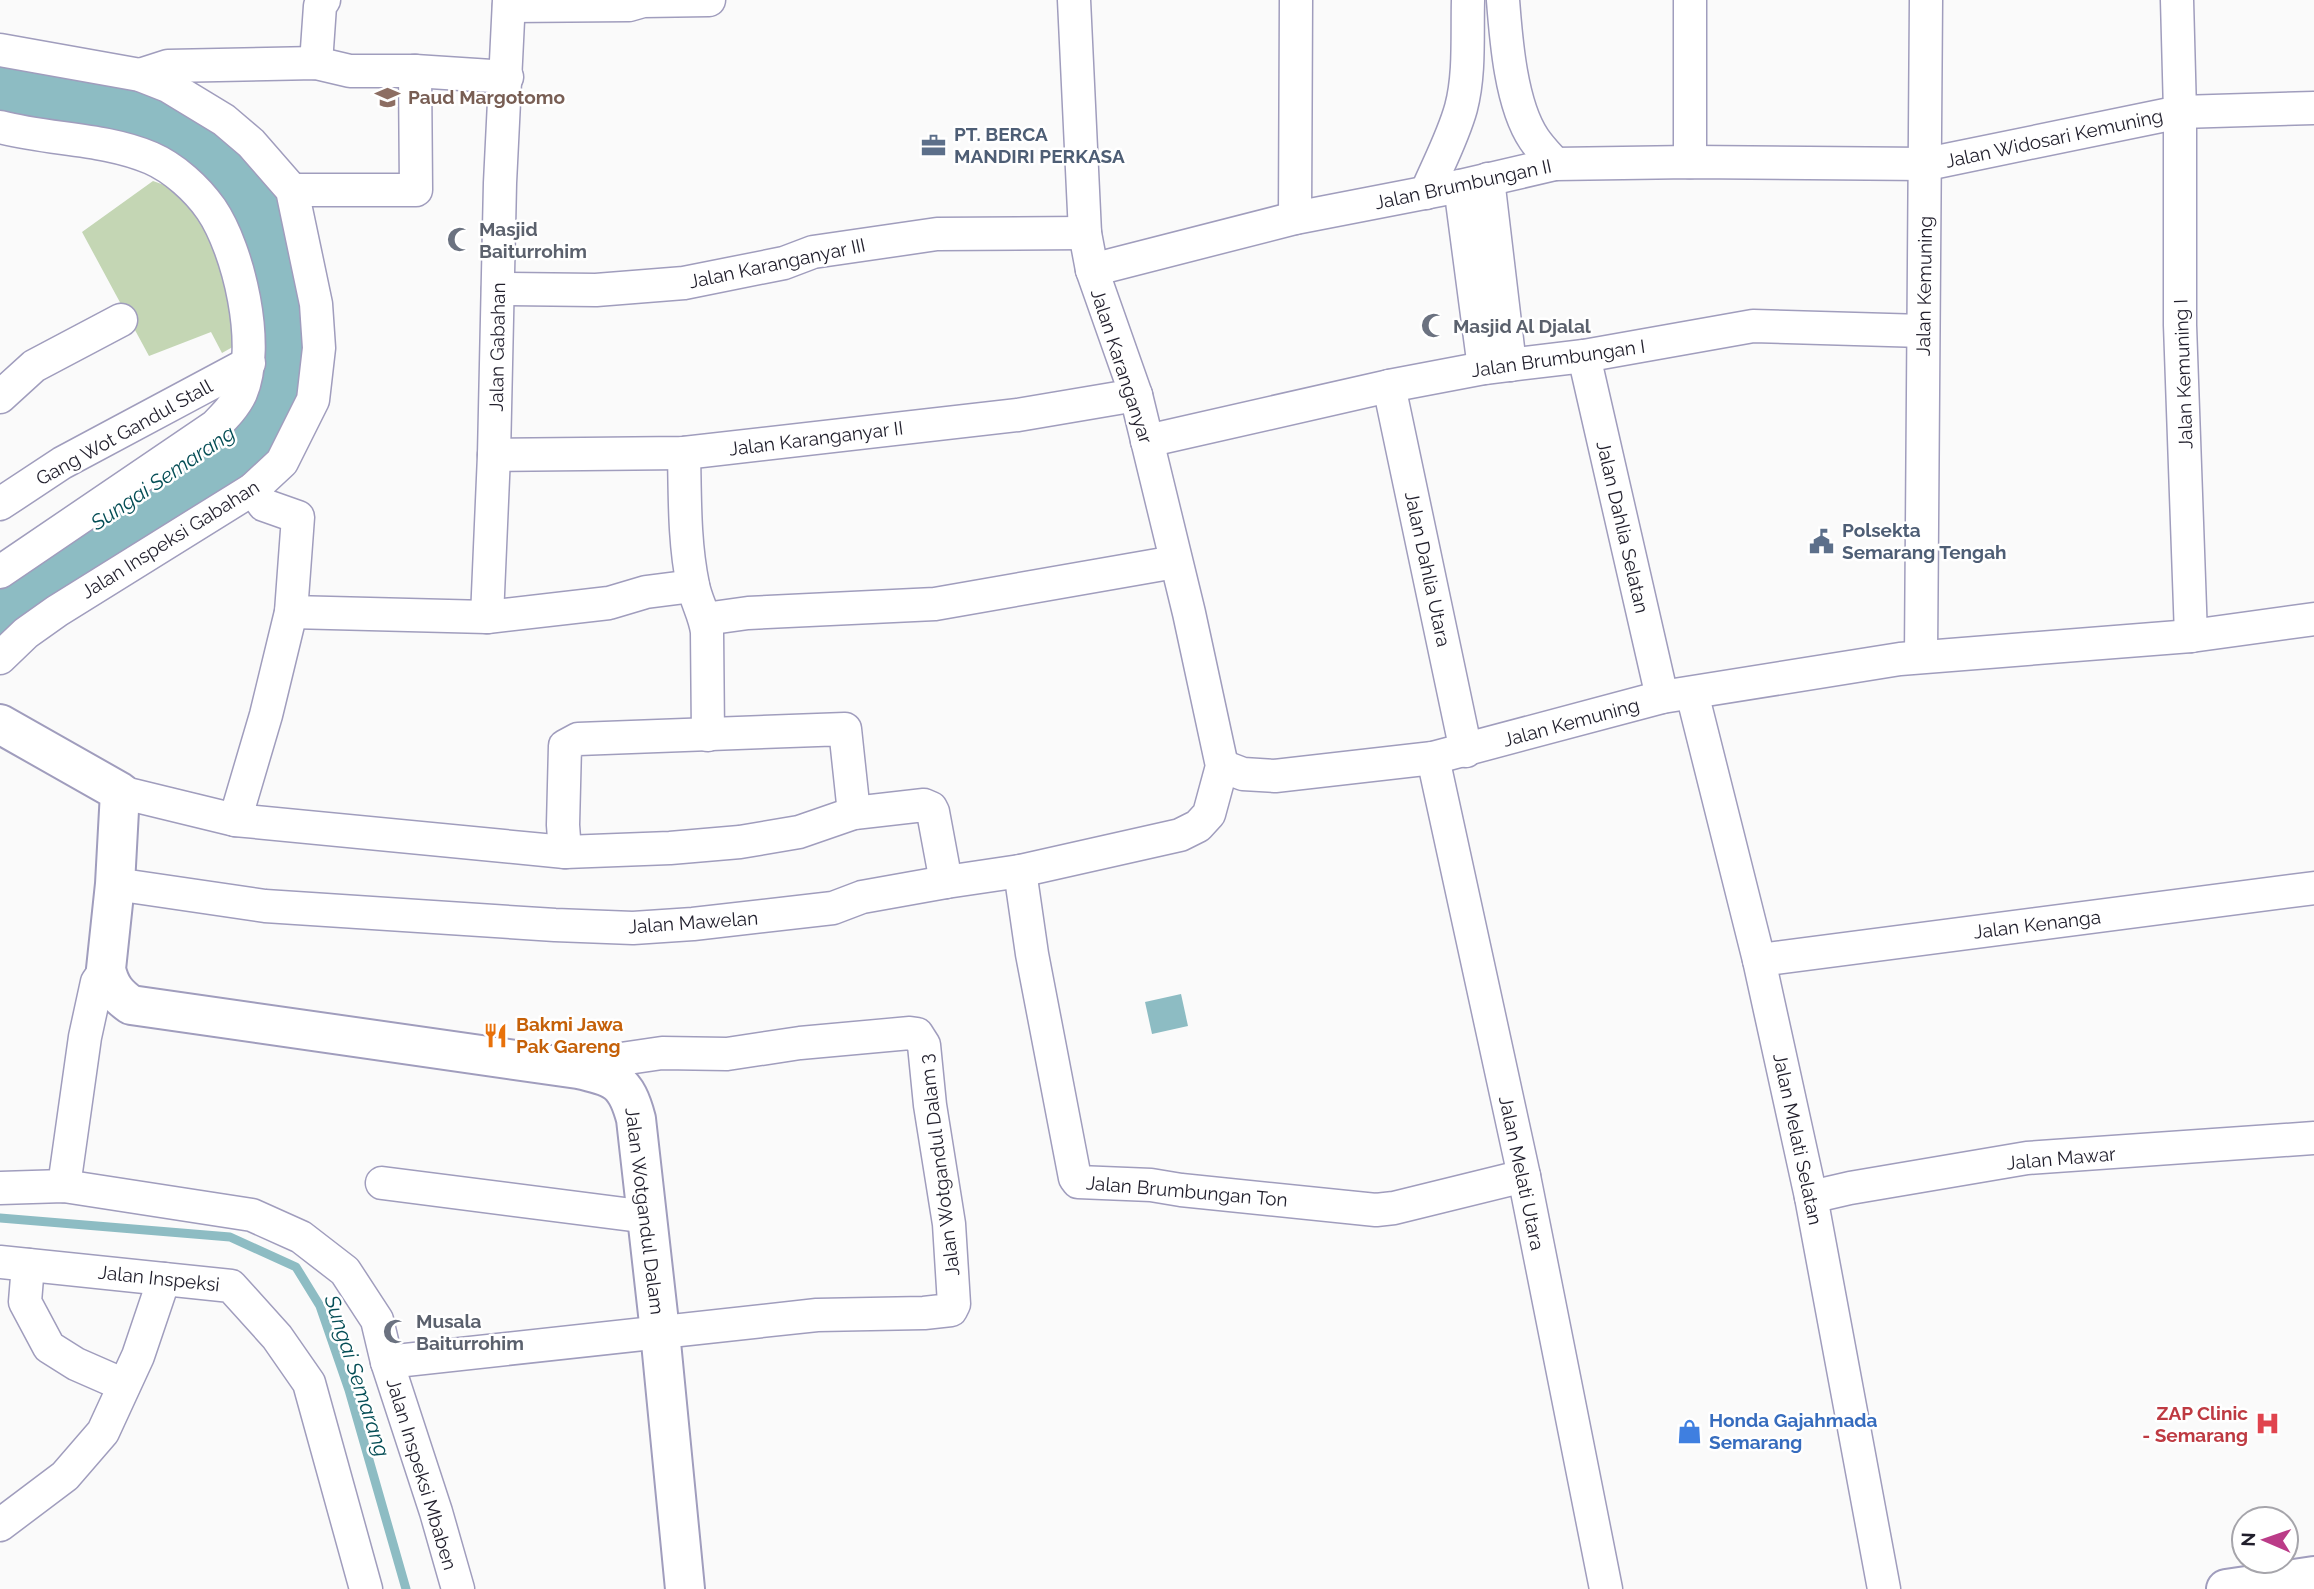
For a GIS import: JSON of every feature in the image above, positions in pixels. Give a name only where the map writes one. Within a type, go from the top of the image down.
[{"type":"street","points":[[316,63],[320,6],[324,0]]},
{"type":"street","points":[[509,3],[629,5],[643,1],[709,0]]},
{"type":"street","name":"Jalan Karanganyar","points":[[1074,0],[1085,233],[1092,270],[1136,395],[1189,613],[1222,766]]},
{"type":"street","points":[[1295,218],[1296,0]]},
{"type":"street","points":[[1426,193],[1461,107],[1465,83],[1468,0]]},
{"type":"street","points":[[1503,0],[1507,48],[1522,113],[1533,138],[1555,164]]},
{"type":"street","points":[[1690,0],[1690,162]]},
{"type":"street","name":"Jalan Kemuning","points":[[1921,656],[1927,164],[1926,0]]},
{"type":"street","name":"Jalan Kemuning I","points":[[2177,0],[2180,325],[2191,636]]},
{"type":"street","name":"Jalan Gabahan","points":[[487,617],[494,455],[499,183],[507,78],[509,3]]},
{"type":"street","name":"Jalan Inspeksi Gabahan","points":[[0,50],[141,75],[168,86],[224,120],[251,144],[292,190],[316,304],[318,348],[313,400],[282,462],[253,489],[57,611],[26,633],[0,658]]},
{"type":"street","points":[[141,75],[167,66],[316,63],[350,71],[415,71],[507,78]]},
{"type":"street","points":[[292,190],[416,190],[415,71]]},
{"type":"street","name":"Jalan Widosari Kemuning","points":[[1927,164],[2180,112],[2314,108]]},
{"type":"street","points":[[0,127],[110,147],[151,158],[198,192],[213,211],[227,240],[240,281],[248,321],[249,363],[241,394],[215,426],[0,572]]},
{"type":"street","name":"Jalan Brumbungan II","points":[[1092,270],[1295,218],[1426,193],[1555,164],[1927,164]]},
{"type":"street","points":[[1474,183],[1497,366]]},
{"type":"street","name":"Jalan Karanganyar III","points":[[498,289],[596,290],[684,283],[784,263],[813,252],[937,234],[1085,233]]},
{"type":"street","points":[[0,397],[34,366],[121,320]]},
{"type":"street","name":"Jalan Brumbungan I","points":[[1147,441],[1390,386],[1497,366],[1584,356],[1753,326],[1923,331]]},
{"type":"street","name":"Jalan Dahlia Selatan","points":[[1584,356],[1662,697]]},
{"type":"street","name":"Gang Wot Gandul Stall","points":[[0,504],[62,463],[249,363]]},
{"type":"street","name":"Jalan Dahlia Utara","points":[[1390,386],[1466,751]]},
{"type":"street","name":"Jalan Karanganyar II","points":[[494,455],[684,453],[1018,415],[1136,395]]},
{"type":"street","points":[[684,453],[687,537],[693,586],[705,619],[708,735]]},
{"type":"street","points":[[235,820],[266,715],[291,612],[298,517],[264,505],[253,489]]},
{"type":"street","points":[[705,619],[748,613],[934,604],[1175,562]]},
{"type":"street","points":[[291,612],[487,617],[609,603],[646,592],[693,586]]},
{"type":"street","name":"Jalan Kemuning","points":[[1222,766],[1243,774],[1275,776],[1433,758],[1662,697],[1921,656],[2191,636],[2314,619]]},
{"type":"street","name":"Jalan Melati Selatan","points":[[1692,693],[1759,960],[1811,1197],[1884,1589]]},
{"type":"street","points":[[0,724],[120,792],[235,820],[565,852],[740,842],[799,832],[854,813],[924,805],[931,808],[946,882]]},
{"type":"street","points":[[565,852],[563,824],[567,744],[578,739],[845,729],[854,813]]},
{"type":"street","name":"Jalan Melati Utara","points":[[1433,758],[1524,1176],[1606,1589]]},
{"type":"street","name":"Jalan Mawelan","points":[[115,884],[265,906],[555,925],[633,928],[693,924],[833,908],[862,897],[1020,872],[1180,835],[1198,826],[1209,814],[1222,766]]},
{"type":"street","points":[[64,1186],[85,1037],[97,982],[106,969],[115,884],[120,792]]},
{"type":"street","name":"Jalan Brumbungan Ton","points":[[1020,872],[1037,979],[1075,1178],[1078,1182],[1151,1185],[1376,1210],[1524,1176]]},
{"type":"street","name":"Jalan Kenanga","points":[[1759,960],[2314,888]]},
{"type":"street","name":"Jalan Wotgandul Dalam","points":[[106,969],[114,992],[131,1006],[578,1069],[607,1076],[623,1086],[631,1100],[636,1119],[685,1589]]},
{"type":"street","name":"Jalan Wotgandul Dalam 3","points":[[578,1069],[662,1053],[727,1054],[800,1043],[910,1033],[917,1034],[924,1045],[930,1105],[949,1224],[954,1304],[951,1310],[817,1315],[660,1332]]},
{"type":"street","name":"Jalan Mawar","points":[[1811,1197],[2026,1158],[2314,1138]]},
{"type":"street","points":[[382,1183],[648,1217]]},
{"type":"street","name":"Jalan Inspeksi Mbaben","points":[[0,1188],[64,1186],[252,1215],[301,1237],[345,1270],[377,1320],[387,1362],[458,1589]]},
{"type":"street","points":[[14,1264],[25,1302],[49,1347],[76,1364],[124,1385]]},
{"type":"street","name":"Jalan Inspeksi","points":[[14,1264],[231,1286],[277,1337],[309,1383],[366,1589]]},
{"type":"street","points":[[0,1525],[65,1476],[103,1432],[138,1356],[164,1279]]},
{"type":"street","points":[[387,1362],[660,1332]]},
{"type":"street","points":[[2226,1589],[2314,1576]]},
{"type":"green space","points":[[153,181],[170,187],[186,199],[217,243],[238,344],[222,353],[211,332],[149,356],[82,232]]},
{"type":"water","points":[[0,59],[129,83],[214,125],[269,182],[285,216],[307,305],[304,388],[280,440],[259,467],[0,639],[0,588],[246,405],[215,192],[0,120]]},
{"type":"water","points":[[1181,994],[1188,1026],[1152,1034],[1145,1002]]},
{"type":"waterway","name":"Sungai Semarang","points":[[0,1218],[230,1237],[296,1267],[320,1306],[349,1390],[406,1589]]},
{"type":"place","name":"Paud Margotomo","points":[[388,97]]},
{"type":"place","name":"PT. BERCA MANDIRI PERKASA","points":[[934,145]]},
{"type":"place","name":"Masjid Baiturrohim","points":[[459,240]]},
{"type":"place","name":"Masjid Al Djalal","points":[[1433,326]]},
{"type":"place","name":"Polsekta Semarang Tengah","points":[[1822,541]]},
{"type":"place","name":"Bakmi Jawa Pak Gareng","points":[[496,1035]]},
{"type":"place","name":"Musala Baiturrohim","points":[[396,1332]]},
{"type":"place","name":"ZAP Clinic - Semarang","points":[[2268,1424]]},
{"type":"place","name":"Honda Gajahmada Semarang","points":[[1689,1431]]}]
